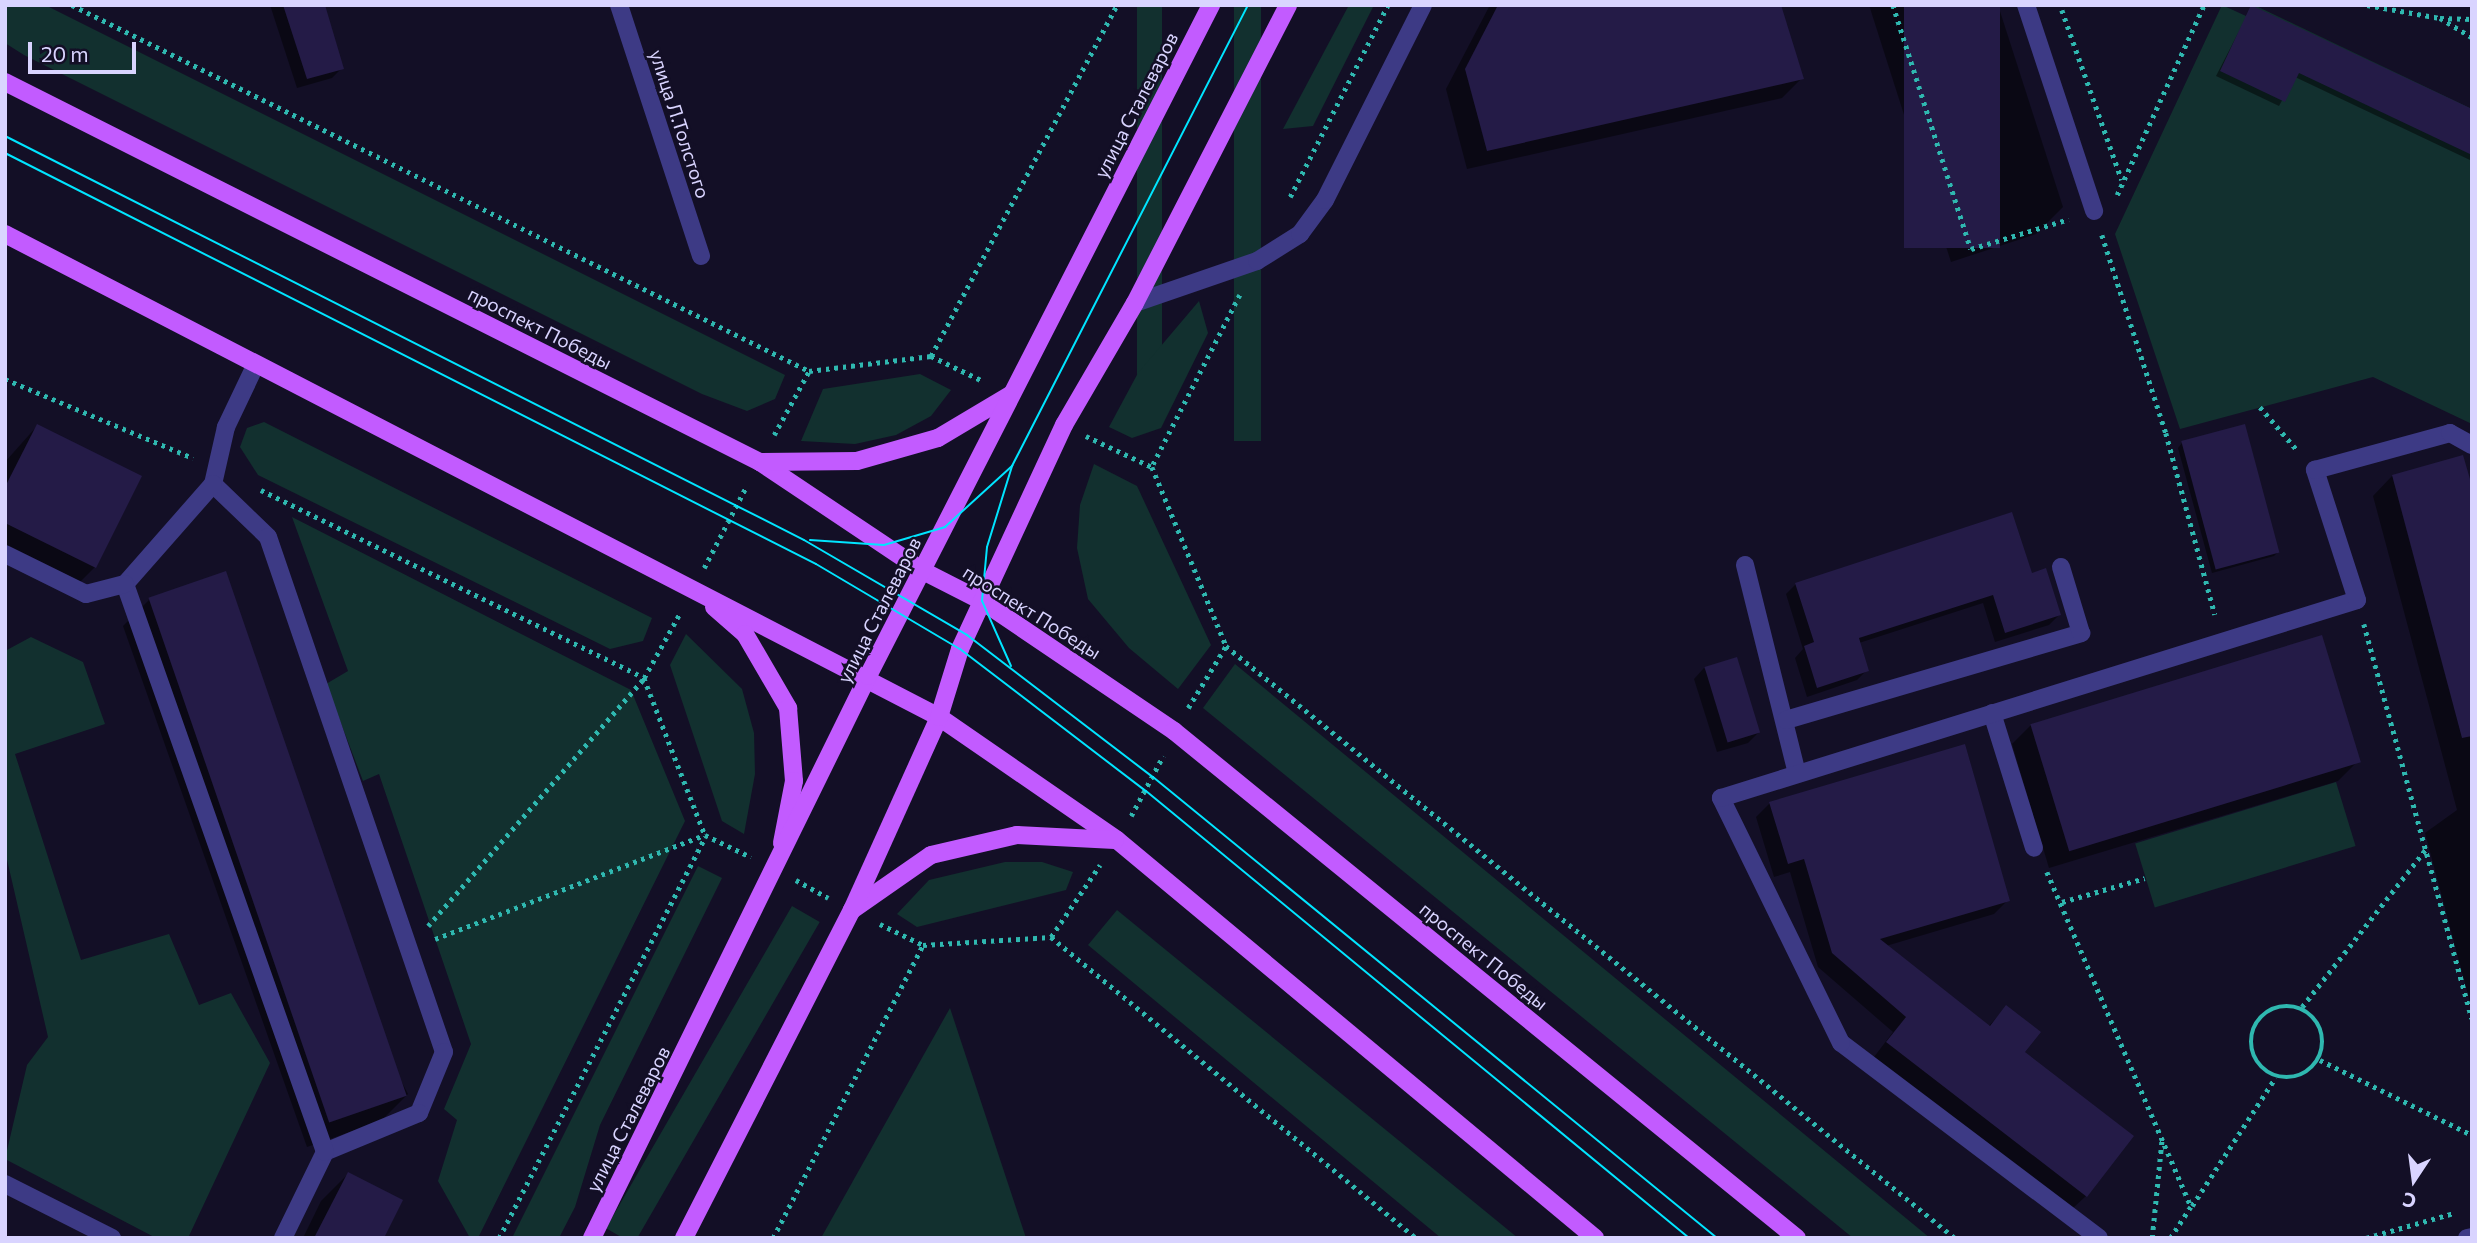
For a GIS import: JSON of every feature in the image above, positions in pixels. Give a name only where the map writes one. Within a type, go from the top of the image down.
[{"type":"main road","name":"улица Сталеваров","points":[[592,1238],[777,870],[868,676],[1211,5]]},
{"type":"main road","points":[[684,1238],[852,910],[939,717],[982,601],[1064,425],[1135,303],[1288,5]]},
{"type":"main road","name":"проспект Победы","points":[[5,82],[760,462],[923,571],[982,601],[1174,731],[1797,1238]]},
{"type":"main road","points":[[5,234],[255,366],[868,676],[939,717],[1118,840],[1595,1238]]},
{"type":"main road","points":[[760,462],[857,461],[938,438],[1010,395]]},
{"type":"main road","points":[[693,589],[745,634],[788,708],[794,781],[777,870]]},
{"type":"main road","points":[[852,910],[931,855],[1017,835],[1118,840]]},
{"type":"lane","name":"улица Л.Толстого","points":[[619,5],[701,256]]},
{"type":"lane","points":[[1135,303],[1258,261],[1300,234],[1325,200],[1423,5]]},
{"type":"lane","points":[[2026,5],[2100,218]]},
{"type":"lane","points":[[5,554],[86,594],[125,584],[214,476],[255,366]]},
{"type":"lane","points":[[2099,1238],[1841,1043],[1721,798],[2357,600],[2315,470],[2450,433],[2472,444]]},
{"type":"lane","points":[[214,476],[268,537],[444,1052],[419,1113],[325,1152],[283,1238]]},
{"type":"lane","points":[[1745,565],[1786,720],[1797,773]]},
{"type":"lane","points":[[1786,720],[2081,633],[2061,566]]},
{"type":"lane","points":[[125,584],[325,1152]]},
{"type":"lane","points":[[1992,713],[2034,848]]},
{"type":"lane","points":[[5,1184],[112,1238]]},
{"type":"path","points":[[1289,200],[1388,5]]},
{"type":"path","points":[[1893,5],[1970,250],[2100,218]]},
{"type":"path","points":[[2114,203],[2204,5]]},
{"type":"path","points":[[2367,5],[2440,18],[2472,19]]},
{"type":"path","points":[[2062,10],[2122,181]]},
{"type":"path","points":[[2440,18],[2472,37]]},
{"type":"path","points":[[2100,218],[2102,235],[2166,433],[2222,642]]},
{"type":"path","points":[[2100,218],[2102,235]]},
{"type":"path","points":[[1258,261],[1152,467],[1226,646],[1955,1238]]},
{"type":"path","points":[[408,949],[644,678],[809,371]]},
{"type":"path","points":[[5,379],[644,678],[705,835],[923,945],[1051,937],[1416,1238]]},
{"type":"path","points":[[2260,407],[2315,470]]},
{"type":"path","points":[[2357,600],[2472,1018]]},
{"type":"path","points":[[1051,937],[1118,840],[1174,731],[1226,646]]},
{"type":"path","points":[[408,949],[705,835]]},
{"type":"path","points":[[499,1238],[705,835]]},
{"type":"path","points":[[2034,848],[2062,902],[2191,1207]]},
{"type":"path","points":[[2302,1007],[2426,849]]},
{"type":"path","points":[[2062,902],[2145,878]]},
{"type":"path","points":[[773,1238],[923,945]]},
{"type":"path","points":[[2302,1007],[2323,1028],[2320,1060],[2304,1076],[2275,1077],[2255,1060],[2252,1028],[2272,1008],[2302,1007]]},
{"type":"path","points":[[2320,1060],[2472,1135]]},
{"type":"path","points":[[2171,1238],[2275,1077]]},
{"type":"path","points":[[2152,1238],[2162,1137]]},
{"type":"path","points":[[2365,1238],[2458,1212]]},
{"type":"green space","points":[[5,5],[45,5],[785,375],[775,399],[747,411],[702,394],[24,55],[5,43]]},
{"type":"green space","points":[[1137,5],[1162,5],[1162,395],[1137,395]]},
{"type":"green space","points":[[1234,5],[1261,5],[1261,441],[1234,441]]},
{"type":"green space","points":[[1349,5],[1374,5],[1313,126],[1283,129]]},
{"type":"green space","points":[[2222,5],[2246,16],[2254,5],[2472,109],[2472,424],[2373,377],[2180,429],[2115,234]]},
{"type":"green space","points":[[1199,301],[1208,333],[1161,428],[1132,438],[1109,427],[1138,373]]},
{"type":"green space","points":[[920,374],[951,390],[931,416],[896,435],[855,444],[801,441],[823,389]]},
{"type":"green space","points":[[264,422],[652,618],[643,641],[610,649],[258,475],[240,447],[247,428]]},
{"type":"green space","points":[[1094,464],[1137,486],[1211,645],[1178,689],[1129,648],[1088,599],[1077,548],[1080,505]]},
{"type":"green space","points":[[292,517],[631,690],[685,821],[478,1238],[470,1238],[438,1181],[457,1120],[444,1109],[471,1044],[379,774],[363,781],[326,684],[348,671]]},
{"type":"green space","points":[[686,634],[742,689],[754,733],[755,774],[744,834],[722,821],[670,665]]},
{"type":"green space","points":[[31,637],[83,662],[105,724],[15,754],[81,960],[169,934],[199,1005],[231,993],[270,1063],[188,1238],[156,1238],[5,1159],[27,1065],[48,1037],[5,851],[5,651]]},
{"type":"green space","points":[[1235,664],[1930,1238],[1853,1238],[1203,708]]},
{"type":"green space","points":[[2336,782],[2356,846],[2155,907],[2135,843]]},
{"type":"green space","points":[[1005,862],[1042,862],[1073,872],[1066,890],[917,927],[897,914],[929,880]]},
{"type":"green space","points":[[698,866],[722,878],[600,1125],[575,1207],[559,1238],[512,1238]]},
{"type":"green space","points":[[792,906],[820,922],[637,1238],[623,1238],[606,1228]]},
{"type":"green space","points":[[1117,910],[1518,1238],[1441,1238],[1088,945]]},
{"type":"green space","points":[[950,1008],[1026,1238],[821,1238]]},
{"type":"building","points":[[283,5],[325,5],[344,69],[307,79]]},
{"type":"building","points":[[1498,5],[1781,5],[1804,79],[1487,151],[1465,69]]},
{"type":"building","points":[[1904,5],[2000,5],[2000,248],[1904,248]]},
{"type":"building","points":[[2251,5],[2472,109],[2472,155],[2299,73],[2285,102],[2220,71]]},
{"type":"building","points":[[37,424],[142,476],[96,568],[5,523],[5,487]]},
{"type":"building","points":[[2245,424],[2279,552],[2216,570],[2181,441]]},
{"type":"building","points":[[2463,455],[2472,486],[2472,736],[2462,738],[2392,475]]},
{"type":"building","points":[[2012,512],[2032,573],[2046,568],[2061,615],[2005,633],[1993,595],[1859,638],[1869,671],[1817,688],[1804,646],[1814,642],[1795,583]]},
{"type":"building","points":[[226,571],[407,1096],[329,1122],[148,598]]},
{"type":"building","points":[[2322,635],[2361,762],[2069,851],[2030,724]]},
{"type":"building","points":[[1737,657],[1760,733],[1728,742],[1704,667]]},
{"type":"building","points":[[1965,744],[2010,901],[1880,939],[1990,1026],[2006,1005],[2041,1032],[2025,1052],[2134,1136],[2087,1197],[1886,1042],[1906,1017],[1832,953],[1804,859],[1788,864],[1769,802]]},
{"type":"building","points":[[348,1172],[403,1200],[384,1238],[314,1238]]},
{"type":"tram line","points":[[1011,666],[982,601],[987,547],[1012,466],[1248,5]]},
{"type":"tram line","points":[[5,136],[804,540],[967,635],[1153,777],[1717,1238]]},
{"type":"tram line","points":[[5,153],[816,564],[960,649],[1146,791],[1689,1238]]},
{"type":"tram line","points":[[810,540],[884,545],[945,527],[1012,466]]}]
